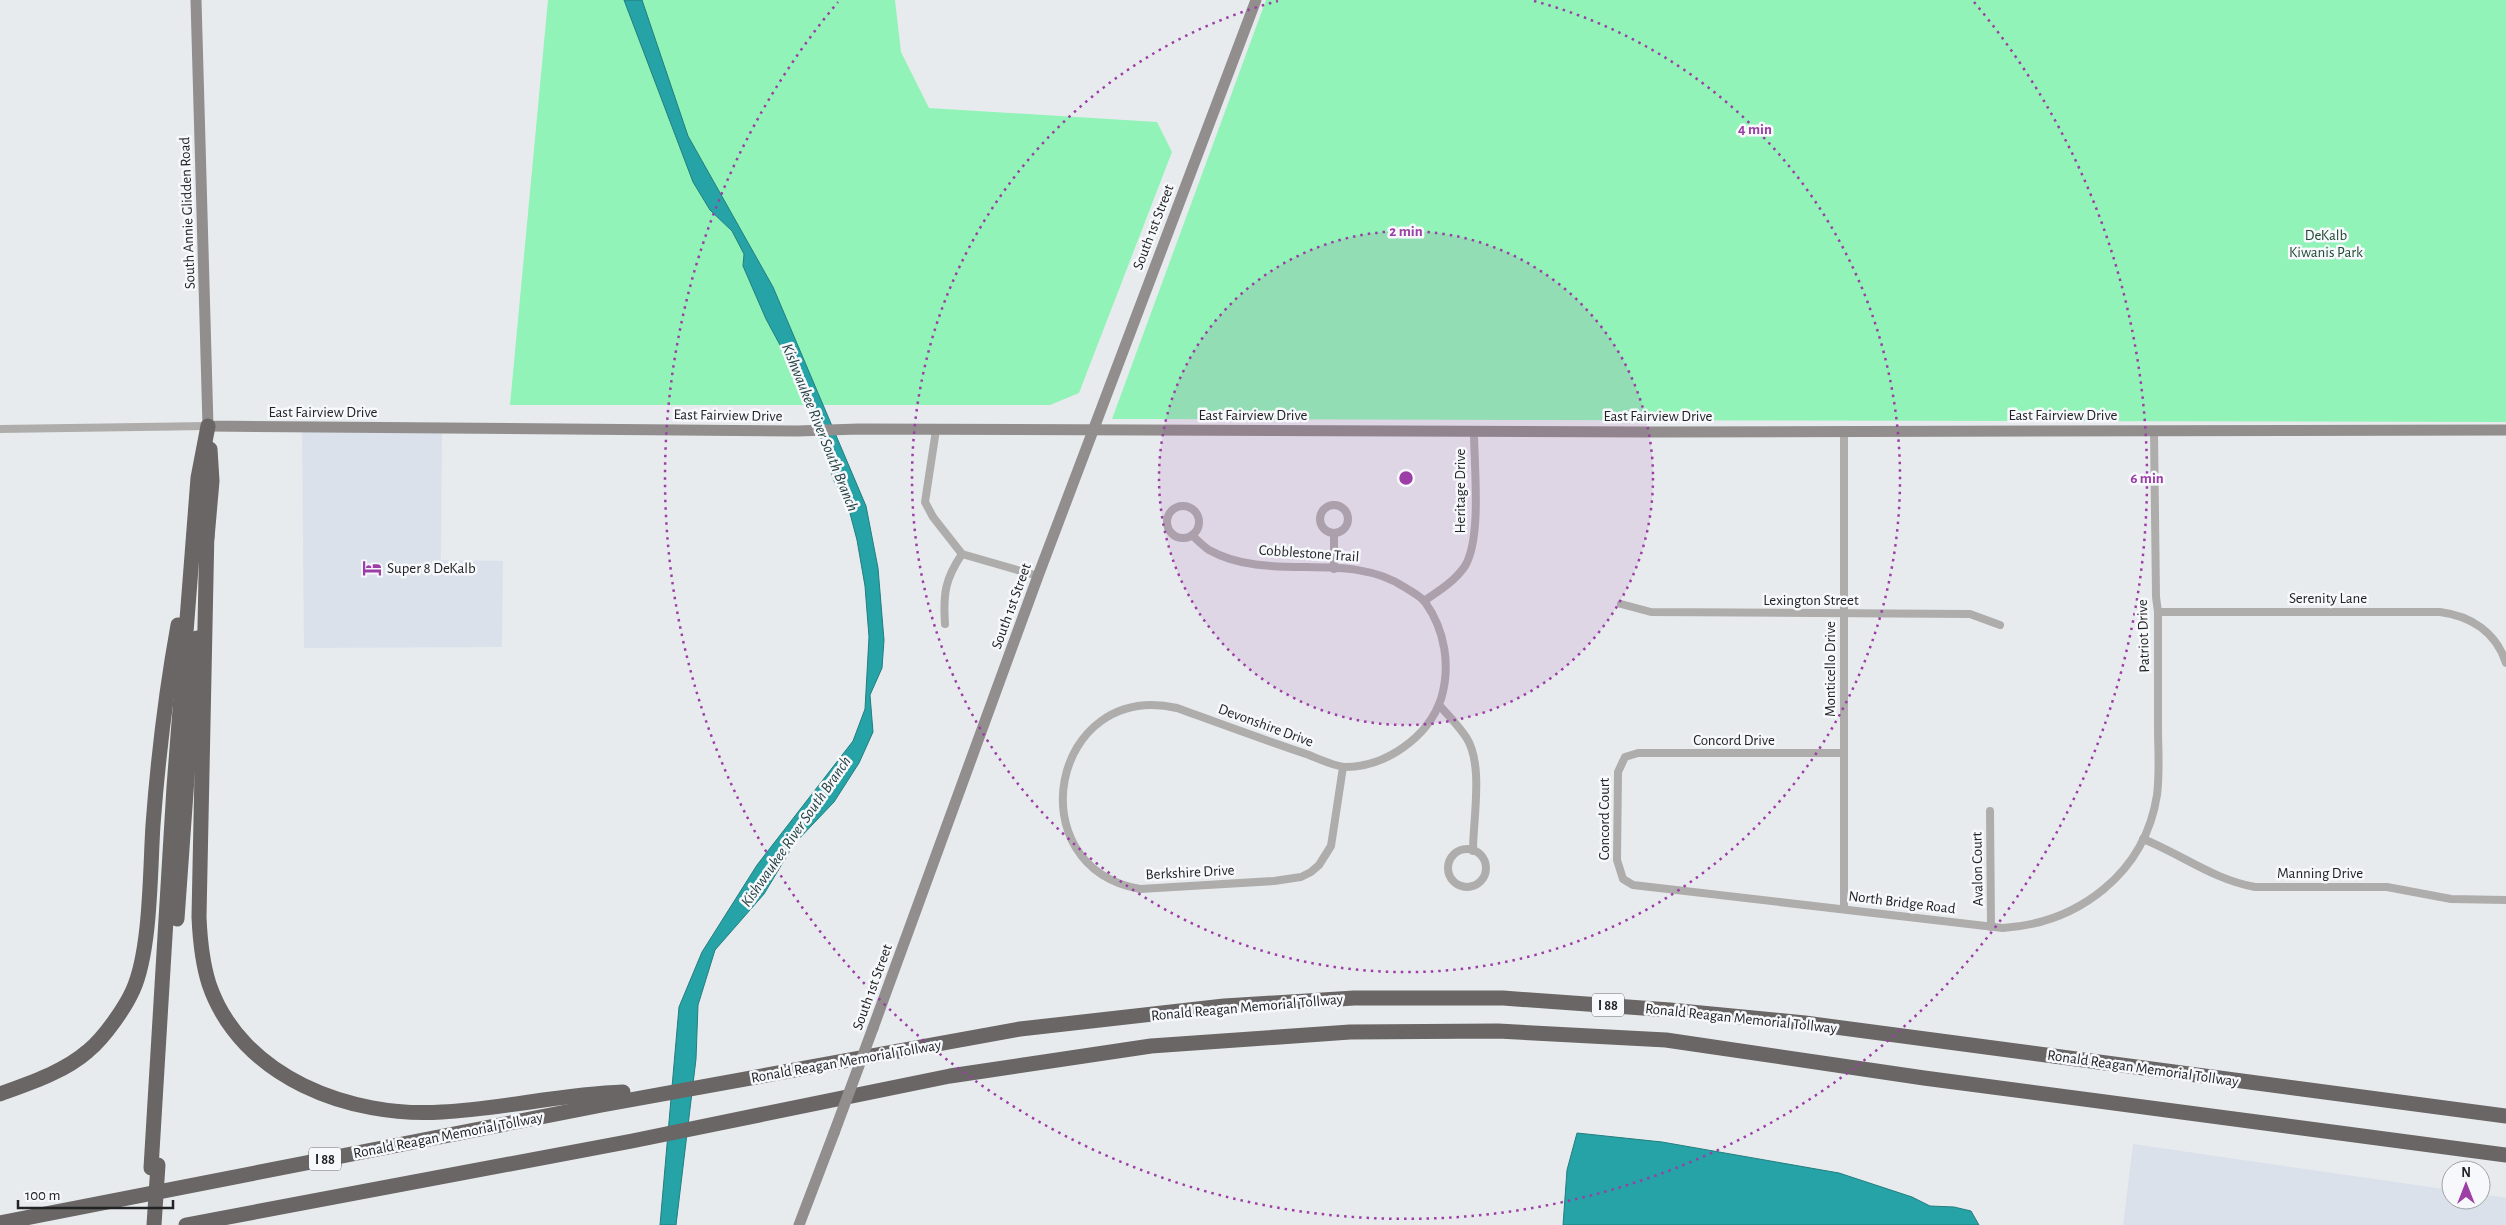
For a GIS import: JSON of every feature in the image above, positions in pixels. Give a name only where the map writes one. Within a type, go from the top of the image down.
[{"type":"highway","points":[[147,1225],[155,1167],[193,687],[212,481],[208,426]]},
{"type":"highway","points":[[154,1225],[155,1167],[174,787],[198,478],[208,426]]},
{"type":"highway","points":[[207,529],[198,917],[200,951],[209,985],[228,1022],[260,1057],[287,1077],[325,1095],[370,1108],[441,1112],[615,1093],[649,1094]]},
{"type":"highway","points":[[0,1094],[62,1069],[89,1051],[115,1019],[133,990],[141,958],[147,916],[157,772],[167,686],[193,538]]},
{"type":"highway","name":"Ronald Reagan Memorial Tollway","points":[[0,1223],[649,1094],[710,1085],[1020,1030],[1224,1006],[1354,998],[1503,998],[1670,1010],[1805,1023],[2506,1116]]},
{"type":"highway","name":"Ronald Reagan Memorial Tollway","points":[[186,1225],[632,1141],[950,1076],[1142,1047],[1350,1032],[1498,1031],[1666,1040],[1933,1079],[2506,1155]]},
{"type":"street","name":"South Annie Glidden Road","points":[[196,0],[208,426]]},
{"type":"street","name":"South 1st Street","points":[[799,1225],[1038,576],[1256,0]]},
{"type":"street","name":"East Fairview Drive","points":[[0,429],[208,426],[796,431],[859,429],[1474,432],[2506,430]]},
{"type":"street","points":[[936,430],[925,502],[933,517],[962,554],[1038,576]]},
{"type":"street","name":"Monticello Drive","points":[[1844,430],[1844,908]]},
{"type":"street","name":"Patriot Drive","points":[[2143,839],[2152,815],[2157,788],[2158,612],[2156,598],[2154,430]]},
{"type":"street","name":"Heritage Drive","points":[[1424,600],[1459,574],[1470,553],[1474,523],[1474,432]]},
{"type":"street","name":"Cobblestone Trail","points":[[1185,506],[1196,513],[1198,525],[1192,535],[1180,537],[1170,531],[1167,519],[1174,509],[1185,506]]},
{"type":"street","points":[[1334,533],[1334,569]]},
{"type":"street","name":"Cobblestone Trail","points":[[1192,535],[1208,549],[1240,560],[1279,567],[1366,570],[1381,574],[1396,581],[1424,600]]},
{"type":"street","points":[[945,624],[943,601],[945,586],[950,571],[962,554]]},
{"type":"street","points":[[1424,600],[1441,634],[1445,649],[1446,674],[1439,704],[1466,737],[1475,764],[1476,794],[1473,851]]},
{"type":"street","name":"Lexington Street","points":[[1621,604],[1651,612],[1970,614],[2000,625]]},
{"type":"street","name":"Serenity Lane","points":[[2158,612],[2440,612],[2469,619],[2491,636],[2506,663]]},
{"type":"street","name":"Devonshire Drive","points":[[1076,748],[1086,734],[1106,716],[1128,707],[1152,703],[1177,708],[1343,767],[1374,762],[1400,750],[1428,725],[1439,704]]},
{"type":"street","name":"Berkshire Drive","points":[[1076,748],[1067,767],[1063,789],[1063,814],[1069,834],[1084,859],[1097,873],[1121,884],[1140,889],[1274,881],[1301,877],[1310,872],[1319,865],[1331,846],[1343,767]]},
{"type":"street","name":"Concord Drive","points":[[1625,757],[1638,753],[1844,753]]},
{"type":"street","name":"Concord Court","points":[[1625,757],[1618,772],[1617,824],[1619,870],[1625,881]]},
{"type":"street","name":"Avalon Court","points":[[1990,811],[1992,926]]},
{"type":"street","name":"Manning Drive","points":[[2143,839],[2220,877],[2246,885],[2387,887],[2451,899],[2506,900]]},
{"type":"street","name":"North Bridge Road","points":[[1625,881],[1633,884],[1992,926],[2031,926],[2060,917],[2084,905],[2131,860],[2143,839]]},
{"type":"street","points":[[1468,850],[1473,851],[1483,859],[1485,872],[1478,883],[1473,886],[1460,886],[1455,883],[1448,873],[1449,862],[1456,853],[1468,850]]},
{"type":"shaded area","points":[[302,432],[442,432],[441,560],[503,561],[502,647],[304,648]]},
{"type":"shaded area","points":[[2133,1144],[2441,1189],[2441,1210],[2491,1210],[2491,1196],[2506,1198],[2506,1225],[2123,1225]]},
{"type":"green space","points":[[548,0],[895,0],[901,52],[929,108],[1157,122],[1172,152],[1079,393],[1050,405],[510,405]]},
{"type":"green space","name":"DeKalb Kiwanis Park","points":[[1266,0],[2506,0],[2506,422],[1112,419]]},
{"type":"water","name":"Kishwaukee River South Branch","points":[[624,0],[642,0],[688,136],[773,287],[866,506],[878,568],[884,640],[882,668],[870,695],[873,732],[859,763],[834,802],[794,844],[764,894],[715,950],[698,1005],[696,1059],[676,1225],[660,1225],[679,1007],[702,952],[757,865],[853,741],[865,709],[869,637],[865,586],[857,540],[847,502],[834,481],[807,395],[766,319],[743,266],[744,254],[732,231],[710,210],[693,182]]},
{"type":"water","points":[[1577,1133],[1662,1142],[1839,1173],[1912,1197],[1930,1206],[1954,1207],[1971,1211],[1979,1225],[1563,1225],[1567,1170]]},
{"type":"place","name":"Super 8 DeKalb","points":[[372,568]]}]
